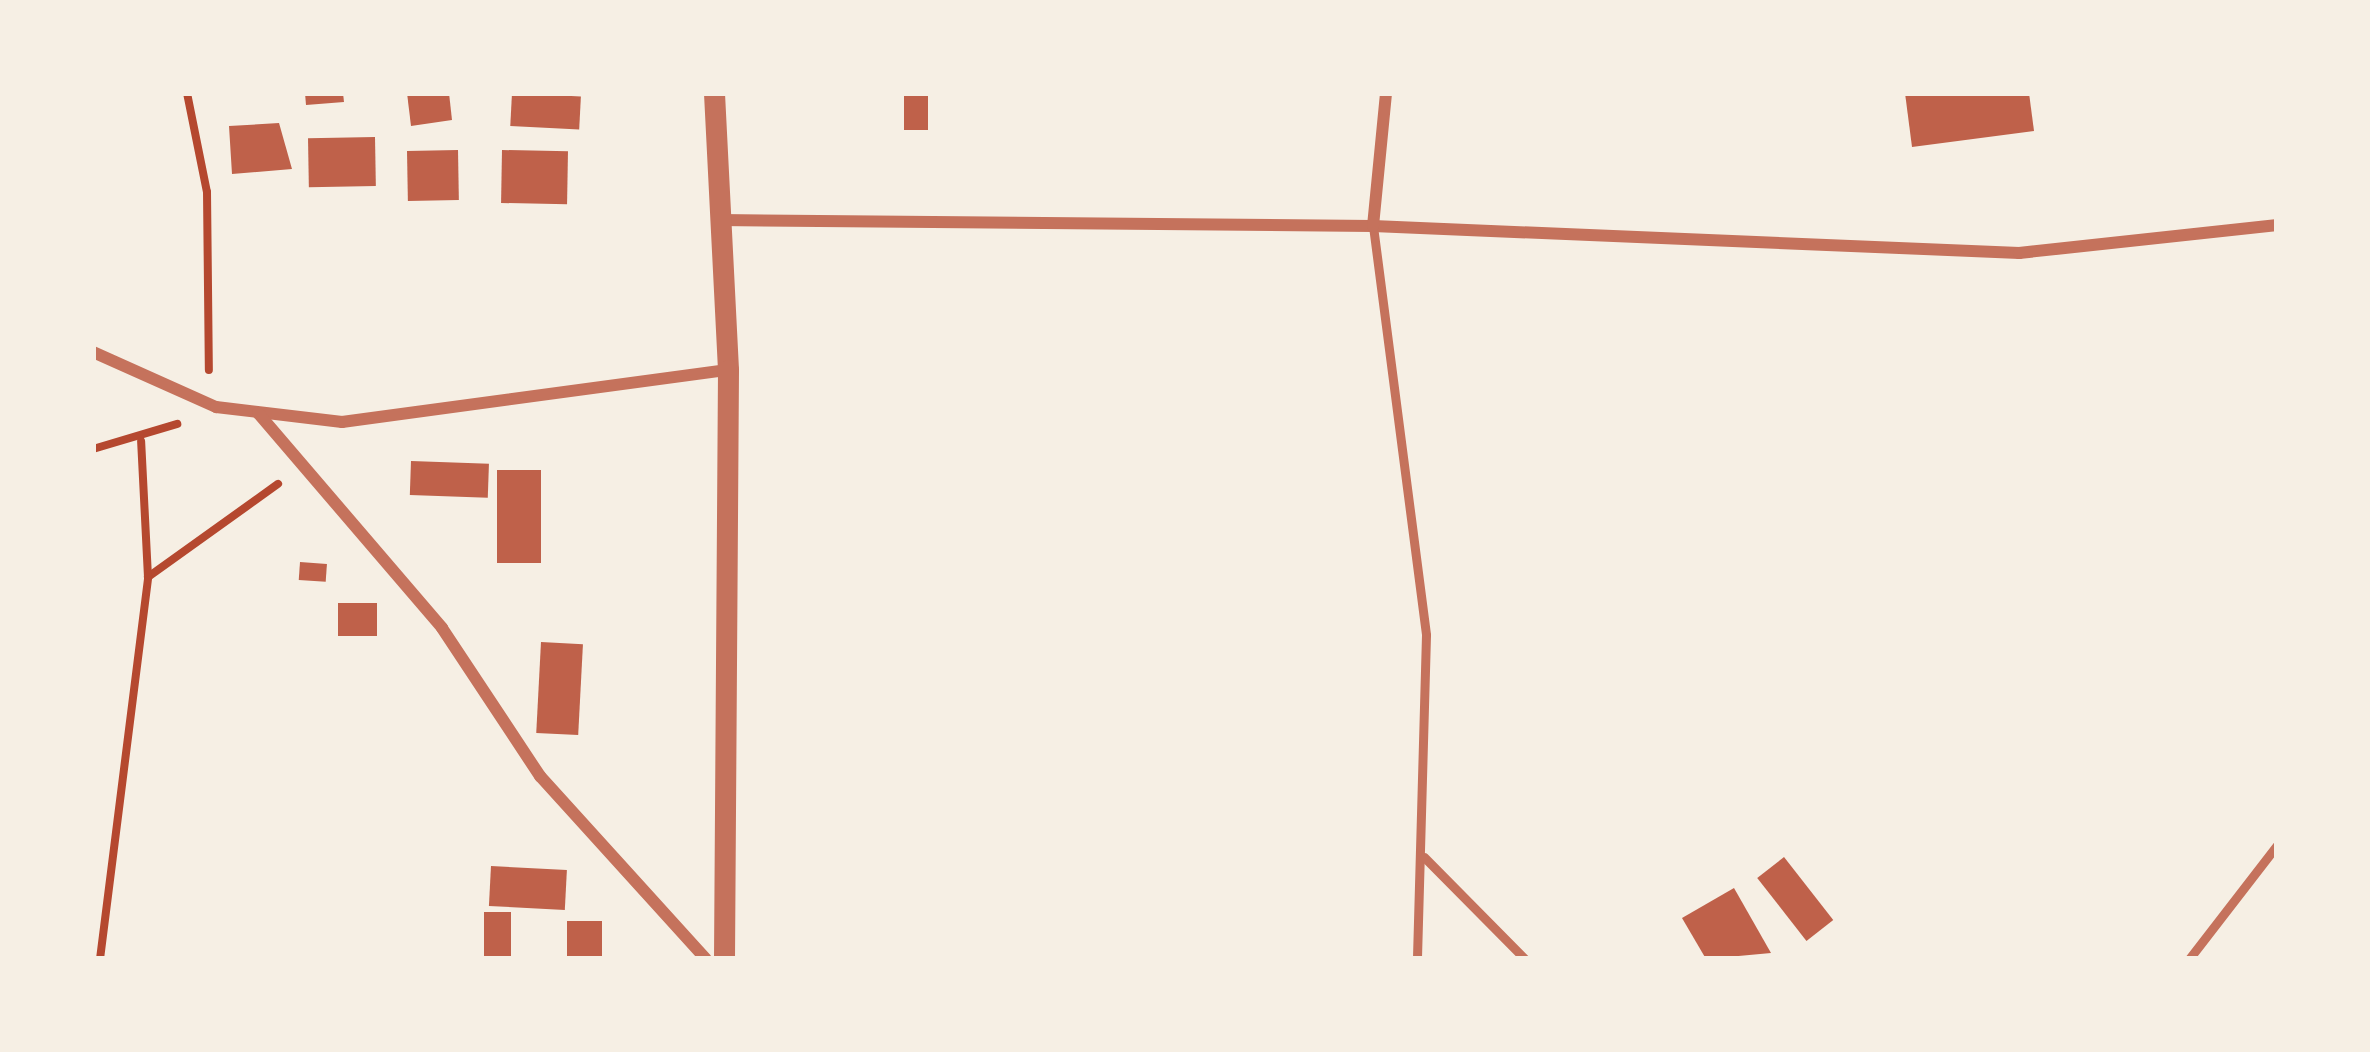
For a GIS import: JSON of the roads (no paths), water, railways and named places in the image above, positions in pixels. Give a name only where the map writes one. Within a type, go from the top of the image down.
[{"type":"street","points":[[714,93],[728,370],[724,959]]},
{"type":"street","points":[[1372,226],[1386,93]]},
{"type":"street","points":[[718,220],[1372,226],[2019,253],[2277,225]]},
{"type":"street","points":[[93,352],[216,407],[342,422],[728,370]]},
{"type":"street","points":[[259,413],[305,461],[442,628],[540,776],[706,959]]},
{"type":"lane","points":[[1372,226],[1426,635],[1424,857],[1417,959]]},
{"type":"lane","points":[[2188,959],[2277,845]]},
{"type":"lane","points":[[1424,857],[1525,959]]}]
